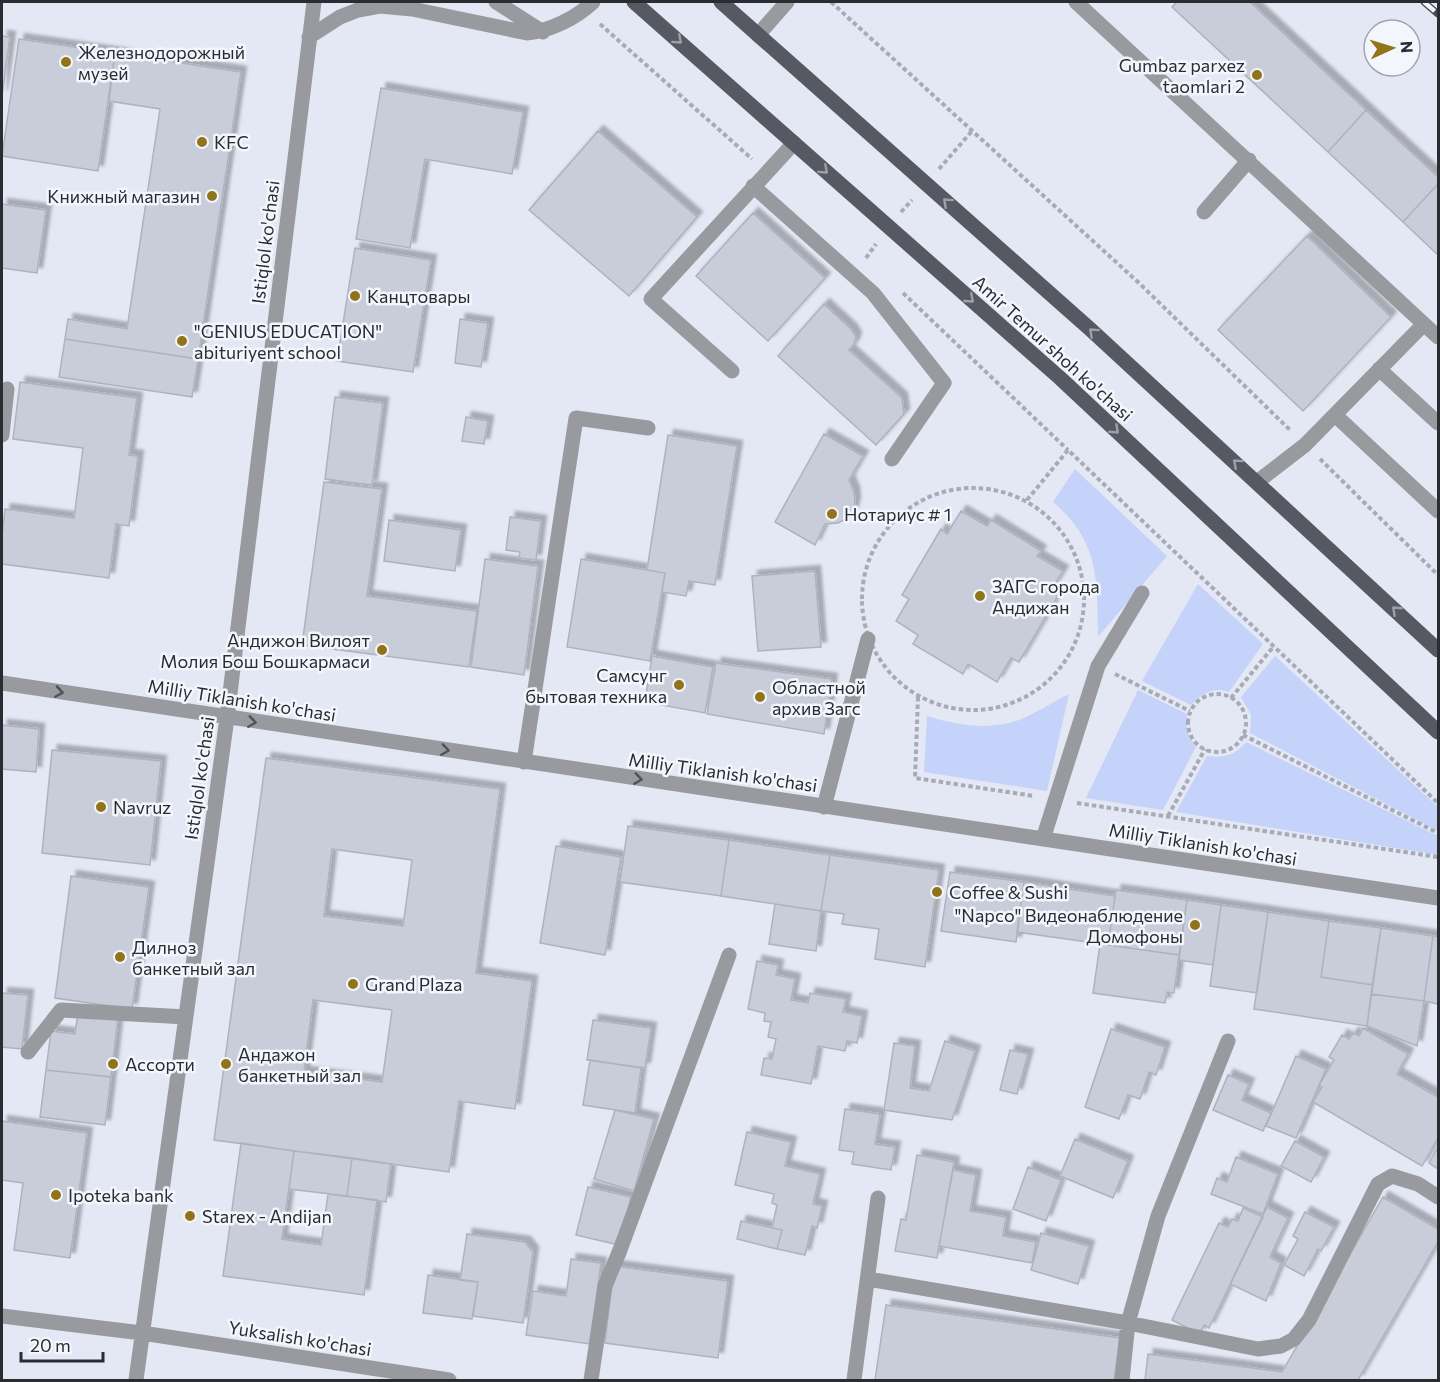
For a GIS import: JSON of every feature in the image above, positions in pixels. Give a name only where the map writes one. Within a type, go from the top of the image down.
[{"type":"main road","name":"Amir Temur shoh ko'chasi","points":[[634,2],[1060,378],[1438,732]]},
{"type":"main road","points":[[721,2],[1082,322],[1438,650]]},
{"type":"street","name":"Istiqlol ko'chasi","points":[[136,1380],[227,718],[314,2]]},
{"type":"street","points":[[496,2],[543,32]]},
{"type":"street","points":[[309,37],[340,17],[358,10],[380,6],[412,9],[527,33],[543,32],[584,10],[593,2]]},
{"type":"street","points":[[758,35],[787,2]]},
{"type":"street","points":[[1076,2],[1438,337]]},
{"type":"street","points":[[732,371],[651,299],[794,143]]},
{"type":"street","points":[[1204,212],[1249,160]]},
{"type":"street","points":[[753,186],[873,293],[944,383],[892,459]]},
{"type":"street","points":[[1257,482],[1305,445],[1424,324]]},
{"type":"street","points":[[1378,369],[1438,423]]},
{"type":"street","points":[[2,435],[6,389]]},
{"type":"street","points":[[1335,415],[1438,511]]},
{"type":"street","points":[[524,762],[576,418],[648,428]]},
{"type":"street","points":[[1043,839],[1098,666],[1142,593]]},
{"type":"street","points":[[824,807],[868,639]]},
{"type":"street","name":"Milliy Tiklanish ko'chasi","points":[[2,683],[1438,898]]},
{"type":"street","points":[[591,1380],[605,1286],[729,955]]},
{"type":"street","points":[[28,1052],[62,1010],[186,1017]]},
{"type":"street","points":[[1122,1380],[1128,1323],[1158,1216],[1228,1041]]},
{"type":"street","points":[[867,1279],[1128,1323],[1258,1349],[1281,1346],[1294,1339],[1309,1320],[1378,1184],[1392,1176],[1419,1184],[1438,1197]]},
{"type":"street","points":[[854,1380],[878,1198]]},
{"type":"street","name":"Yuksalish ko'chasi","points":[[2,1316],[142,1333],[449,1380]]},
{"type":"path","points":[[831,2],[1139,283],[1438,575]]},
{"type":"path","points":[[1027,500],[1068,450],[1438,803]]},
{"type":"path","points":[[951,488],[991,488],[1027,500],[1057,525],[1077,557],[1085,595],[1079,633],[1065,663],[1042,687],[1014,703],[982,711],[949,708],[918,697],[888,672],[868,639],[861,600],[867,562],[886,527],[915,502],[951,488]]},
{"type":"path","points":[[1231,698],[1274,646]]},
{"type":"path","points":[[1070,653],[1190,711]]},
{"type":"path","points":[[1213,694],[1222,694],[1231,698],[1243,710],[1245,718],[1243,735],[1231,748],[1223,751],[1205,749],[1197,744],[1188,729],[1190,711],[1204,697],[1213,694]]},
{"type":"path","points":[[918,697],[915,778],[1438,857]]},
{"type":"path","points":[[1243,735],[1438,833]]},
{"type":"path","points":[[1168,816],[1205,749]]},
{"type":"shaded area","points":[[1075,469],[1167,556],[1098,637],[1096,580],[1088,547],[1080,532],[1053,502]]},
{"type":"shaded area","points":[[1198,584],[1263,644],[1229,692],[1218,690],[1208,692],[1191,705],[1142,681]]},
{"type":"shaded area","points":[[1275,656],[1438,807],[1438,831],[1250,733],[1251,715],[1241,697]]},
{"type":"shaded area","points":[[1138,690],[1187,714],[1188,731],[1196,747],[1163,810],[1086,798]]},
{"type":"shaded area","points":[[1069,694],[1047,791],[924,772],[927,716],[973,726],[996,725],[1019,720]]},
{"type":"shaded area","points":[[1246,742],[1438,836],[1438,855],[1176,812],[1207,756],[1228,755],[1238,750]]},
{"type":"building","points":[[1177,2],[1250,2],[1366,110],[1328,152],[1172,7]]},
{"type":"building","points":[[2,36],[10,37],[2,96]]},
{"type":"building","points":[[19,39],[115,53],[98,171],[2,156]]},
{"type":"building","points":[[115,53],[241,72],[198,359],[65,339],[68,319],[127,329],[160,109],[109,101]]},
{"type":"building","points":[[381,88],[523,112],[512,174],[425,159],[410,248],[356,239]]},
{"type":"building","points":[[1366,110],[1438,177],[1438,184],[1403,222],[1328,152]]},
{"type":"building","points":[[598,131],[697,217],[629,296],[529,210]]},
{"type":"building","points":[[1438,184],[1438,255],[1403,222]]},
{"type":"building","points":[[2,204],[46,210],[37,273],[2,268]]},
{"type":"building","points":[[753,213],[825,278],[768,341],[696,276]]},
{"type":"building","points":[[1307,236],[1391,317],[1303,411],[1218,330]]},
{"type":"building","points":[[355,248],[431,260],[413,372],[337,361]]},
{"type":"building","points":[[824,304],[851,329],[856,337],[849,350],[902,398],[904,414],[876,445],[778,356]]},
{"type":"building","points":[[460,319],[488,323],[481,367],[455,363]]},
{"type":"building","points":[[65,339],[198,359],[192,397],[59,377]]},
{"type":"building","points":[[20,382],[137,398],[129,455],[138,456],[129,526],[116,524],[109,578],[2,564],[5,509],[74,518],[83,448],[13,439]]},
{"type":"building","points":[[335,397],[383,403],[372,485],[325,479]]},
{"type":"building","points":[[466,417],[488,421],[484,444],[462,441]]},
{"type":"building","points":[[824,434],[863,456],[849,480],[854,492],[853,511],[846,519],[838,523],[825,524],[815,545],[775,522]]},
{"type":"building","points":[[668,435],[737,446],[715,585],[689,581],[686,596],[662,592],[665,573],[647,570]]},
{"type":"building","points":[[324,482],[382,489],[367,596],[477,611],[469,667],[302,645]]},
{"type":"building","name":"ЗАГС города Андижан","points":[[961,511],[987,526],[991,520],[1041,551],[1037,556],[1063,571],[1050,592],[1058,596],[1019,662],[1011,658],[997,682],[968,664],[963,674],[913,644],[918,635],[896,621],[909,599],[902,595],[941,529],[947,534]]},
{"type":"building","points":[[510,517],[541,521],[536,560],[519,558],[520,552],[506,550]]},
{"type":"building","points":[[389,520],[461,530],[455,571],[384,561]]},
{"type":"building","points":[[485,559],[538,566],[524,675],[471,667]]},
{"type":"building","points":[[581,559],[665,573],[650,661],[567,647]]},
{"type":"building","points":[[815,571],[821,647],[758,651],[752,576]]},
{"type":"building","name":"Самсунг бытовая техника","points":[[652,656],[713,667],[705,713],[645,702]]},
{"type":"building","points":[[716,663],[832,679],[824,734],[707,714]]},
{"type":"building","points":[[2,725],[39,729],[36,772],[2,769]]},
{"type":"building","points":[[52,750],[161,761],[150,865],[42,853]]},
{"type":"building","points":[[266,758],[500,789],[476,973],[532,981],[515,1109],[459,1101],[449,1172],[214,1140]],"holes":[[[332,849],[412,860],[403,926],[324,916]],[[313,1000],[392,1010],[382,1082],[304,1072]]]},
{"type":"building","points":[[628,826],[729,840],[721,896],[620,882]]},
{"type":"building","points":[[729,840],[830,855],[821,911],[721,896]]},
{"type":"building","points":[[556,846],[621,857],[605,955],[540,943]]},
{"type":"building","points":[[830,855],[939,870],[925,967],[875,959],[879,929],[842,924],[844,914],[821,911]]},
{"type":"building","points":[[950,872],[1024,882],[1016,942],[941,931]]},
{"type":"building","points":[[71,876],[149,887],[132,1009],[55,998]]},
{"type":"building","points":[[1024,882],[1115,896],[1108,945],[1017,932]]},
{"type":"building","points":[[1116,890],[1187,900],[1179,955],[1108,945]]},
{"type":"building","points":[[1187,900],[1221,905],[1213,965],[1179,960]]},
{"type":"building","points":[[775,904],[821,911],[816,951],[769,944]]},
{"type":"building","points":[[1221,905],[1268,912],[1257,993],[1210,986]]},
{"type":"building","points":[[1268,912],[1329,921],[1321,977],[1373,985],[1367,1026],[1254,1009]]},
{"type":"building","points":[[1329,921],[1381,928],[1373,985],[1321,977]]},
{"type":"building","points":[[1381,928],[1433,936],[1424,1001],[1371,994]]},
{"type":"building","points":[[1433,936],[1438,937],[1438,1004],[1424,1001]]},
{"type":"building","points":[[1100,944],[1179,955],[1174,993],[1167,992],[1165,1003],[1093,993]]},
{"type":"building","points":[[757,961],[778,965],[776,975],[795,979],[791,1000],[808,1003],[810,993],[846,999],[843,1012],[862,1016],[857,1043],[847,1041],[845,1051],[818,1046],[811,1084],[761,1075],[764,1058],[772,1059],[776,1039],[768,1037],[771,1022],[764,1021],[765,1013],[748,1009]]},
{"type":"building","points":[[2,993],[28,995],[22,1049],[2,1047]]},
{"type":"building","points":[[1371,994],[1424,1001],[1417,1046],[1367,1026]]},
{"type":"building","points":[[78,1013],[118,1018],[111,1077],[46,1070],[51,1031],[75,1034]]},
{"type":"building","points":[[593,1020],[651,1028],[645,1068],[587,1060]]},
{"type":"building","points":[[1363,1028],[1408,1054],[1397,1074],[1438,1097],[1438,1138],[1422,1166],[1313,1102],[1322,1087],[1319,1085],[1334,1060],[1329,1057],[1342,1035],[1349,1039],[1353,1033],[1359,1036]]},
{"type":"building","points":[[1111,1029],[1165,1047],[1156,1075],[1149,1072],[1140,1099],[1128,1095],[1119,1119],[1085,1107]]},
{"type":"building","points":[[945,1041],[975,1051],[952,1120],[884,1110],[894,1043],[915,1046],[910,1088],[929,1091]]},
{"type":"building","points":[[1010,1050],[1028,1054],[1017,1094],[1000,1090]]},
{"type":"building","points":[[1296,1056],[1326,1069],[1296,1138],[1266,1126]]},
{"type":"building","points":[[590,1060],[641,1068],[635,1113],[583,1105]]},
{"type":"building","points":[[46,1070],[111,1077],[105,1125],[40,1117]]},
{"type":"building","points":[[1228,1075],[1249,1084],[1242,1100],[1271,1113],[1263,1131],[1213,1110]]},
{"type":"building","points":[[845,1109],[880,1114],[875,1144],[895,1147],[891,1170],[852,1164],[854,1152],[839,1150]]},
{"type":"building","points":[[615,1110],[654,1119],[634,1191],[594,1179]]},
{"type":"building","points":[[2,1121],[87,1133],[70,1258],[14,1250],[23,1183],[2,1180]]},
{"type":"building","points":[[747,1132],[791,1142],[785,1166],[820,1174],[813,1204],[822,1206],[817,1228],[812,1226],[805,1255],[777,1249],[782,1230],[772,1228],[777,1205],[772,1203],[774,1194],[735,1185]]},
{"type":"building","points":[[1075,1139],[1128,1161],[1113,1198],[1060,1176]]},
{"type":"building","points":[[1295,1141],[1324,1157],[1311,1182],[1281,1166]]},
{"type":"building","points":[[241,1143],[294,1151],[282,1239],[321,1245],[328,1194],[377,1200],[364,1295],[223,1276]]},
{"type":"building","points":[[1438,1147],[1438,1169],[1429,1163]]},
{"type":"building","points":[[294,1151],[352,1158],[347,1196],[289,1189]]},
{"type":"building","points":[[917,1155],[954,1162],[937,1258],[895,1251],[901,1219],[906,1220]]},
{"type":"building","points":[[1236,1157],[1278,1174],[1263,1214],[1211,1194],[1217,1178],[1227,1182]]},
{"type":"building","points":[[352,1158],[391,1164],[386,1202],[347,1196]]},
{"type":"building","points":[[1028,1167],[1061,1180],[1046,1221],[1013,1209]]},
{"type":"building","points":[[953,1170],[976,1175],[970,1211],[1006,1217],[1003,1236],[1036,1242],[1032,1263],[939,1246]]},
{"type":"building","points":[[588,1187],[631,1197],[619,1245],[576,1235]]},
{"type":"building","points":[[1383,1197],[1438,1229],[1438,1242],[1358,1380],[1145,1380],[1148,1354],[1282,1372]]},
{"type":"building","points":[[1267,1207],[1288,1218],[1270,1257],[1281,1263],[1266,1301],[1230,1284]]},
{"type":"building","points":[[1243,1208],[1263,1217],[1209,1328],[1204,1325],[1199,1334],[1172,1320],[1219,1223],[1228,1227],[1232,1219],[1238,1221]]},
{"type":"building","points":[[1305,1212],[1334,1227],[1321,1251],[1318,1249],[1304,1276],[1284,1265],[1298,1239],[1293,1236]]},
{"type":"building","points":[[741,1221],[782,1230],[777,1249],[737,1239]]},
{"type":"building","points":[[1041,1233],[1089,1246],[1078,1284],[1031,1270]]},
{"type":"building","points":[[467,1234],[525,1242],[533,1252],[523,1323],[473,1316],[478,1282],[460,1280]]},
{"type":"building","points":[[571,1259],[601,1263],[590,1344],[526,1335],[533,1291],[566,1296]]},
{"type":"building","points":[[614,1266],[728,1281],[718,1358],[605,1343]]},
{"type":"building","points":[[428,1275],[478,1282],[472,1319],[423,1313]]},
{"type":"building","points":[[886,1305],[1120,1338],[1114,1380],[875,1380]]},
{"type":"railway","points":[[1424,2],[1438,14]]},
{"type":"place","name":"Железнодорожный музей","points":[[66,62]]},
{"type":"place","name":"Gumbaz parxez taomlari 2","points":[[1257,75]]},
{"type":"place","name":"KFC","points":[[202,142]]},
{"type":"place","name":"Книжный магазин","points":[[212,196]]},
{"type":"place","name":"Канцтовары","points":[[355,296]]},
{"type":"place","name":"\"GENIUS EDUCATION\" abituriyent school","points":[[182,341]]},
{"type":"place","name":"Нотариус # 1","points":[[832,514]]},
{"type":"place","name":"ЗАГС города Андижан","points":[[980,596]]},
{"type":"place","name":"Андижон Вилоят Молия Бош Бошкармаси","points":[[382,650]]},
{"type":"place","name":"Самсунг бытовая техника","points":[[679,685]]},
{"type":"place","name":"Областной архив Загс","points":[[760,697]]},
{"type":"place","name":"Navruz","points":[[101,807]]},
{"type":"place","name":"Coffee & Sushi","points":[[937,892]]},
{"type":"place","name":"\"Napco\" Видеонаблюдение Домофоны","points":[[1195,925]]},
{"type":"place","name":"Дилноз банкетный зал","points":[[120,957]]},
{"type":"place","name":"Grand Plaza","points":[[353,984]]},
{"type":"place","name":"Ассорти","points":[[113,1064]]},
{"type":"place","name":"Андажон банкетный зал","points":[[226,1064]]},
{"type":"place","name":"Ipoteka bank","points":[[56,1195]]},
{"type":"place","name":"Starex - Andijan","points":[[190,1216]]}]
